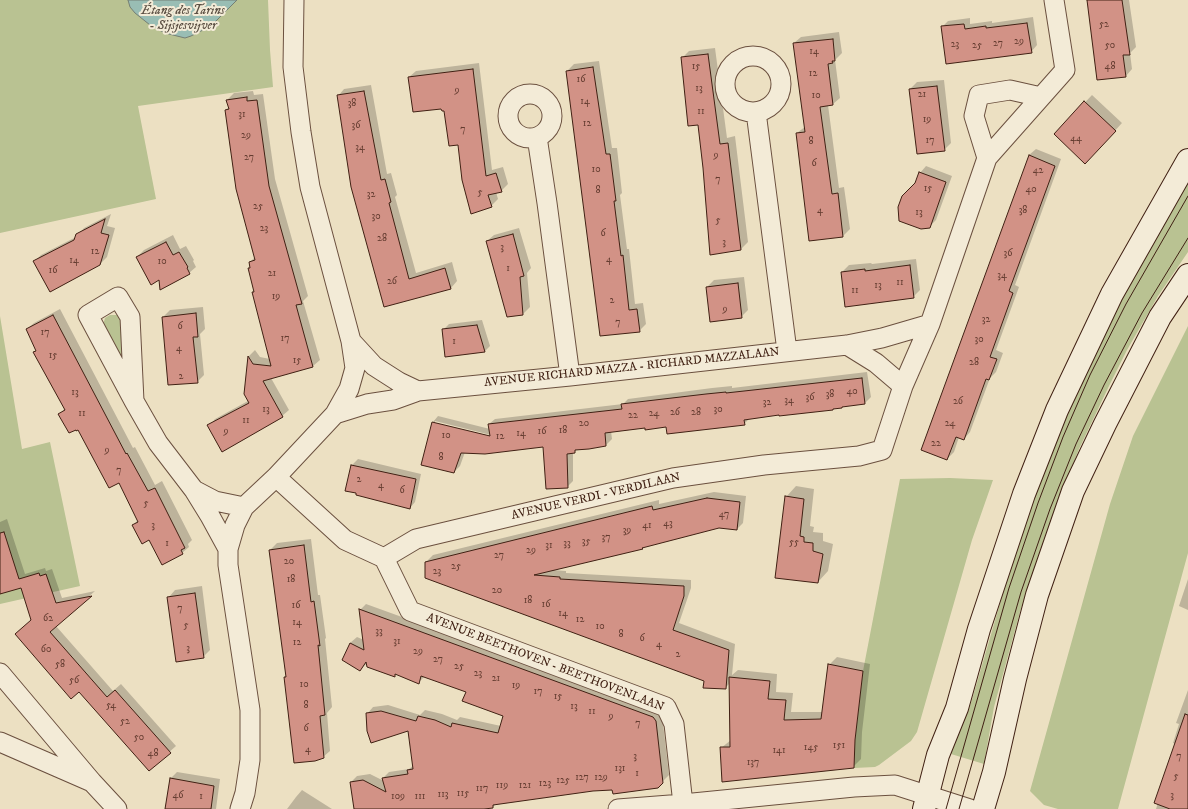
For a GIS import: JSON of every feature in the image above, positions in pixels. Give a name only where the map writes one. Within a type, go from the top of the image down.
[{"type":"main road","points":[[926,802],[938,754],[957,708],[979,629],[1019,509],[1057,410],[1112,294],[1188,160]]},
{"type":"main road","points":[[983,809],[994,772],[1015,679],[1037,595],[1073,491],[1105,424],[1160,317],[1188,275]]},
{"type":"street","points":[[240,809],[250,760],[250,710],[228,565],[228,549],[235,525],[244,507],[276,477],[335,414],[349,389],[355,368],[352,341],[310,187],[303,148],[293,67],[294,0]]},
{"type":"street","points":[[847,345],[876,363],[903,386],[930,324],[987,158],[1065,70],[1054,0]]},
{"type":"street","points":[[987,158],[974,116],[979,95],[1010,90],[1041,97]]},
{"type":"street","points":[[756,112],[787,351]]},
{"type":"street","points":[[537,137],[570,376]]},
{"type":"street","points":[[134,401],[130,317],[118,297],[88,315],[134,401],[158,443],[194,490],[228,549]]},
{"type":"street","name":"AVENUE RICHARD MAZZA - RICHARD MAZZALAAN","points":[[335,414],[366,404],[393,400],[418,391],[570,376],[847,345],[882,338],[930,324]]},
{"type":"street","points":[[352,341],[374,366],[399,382],[418,391]]},
{"type":"street","name":"AVENUE VERDI - VERDILAAN","points":[[384,558],[416,539],[673,478],[764,465],[859,456],[882,450],[903,386]]},
{"type":"street","points":[[276,477],[345,540],[384,558]]},
{"type":"street","points":[[194,490],[215,501],[244,507]]},
{"type":"street","name":"AVENUE BEETHOVEN - BEETHOVENLAAN","points":[[384,558],[410,611],[666,707],[674,724],[683,804]]},
{"type":"street","points":[[0,673],[92,782],[117,809]]},
{"type":"street","points":[[0,742],[92,782]]},
{"type":"street","points":[[618,809],[797,792],[895,785],[926,802],[970,809]]},
{"type":"green space","points":[[0,0],[268,0],[273,87],[138,106],[156,199],[0,233]]},
{"type":"green space","points":[[1188,177],[1188,252],[1158,296],[1127,350],[1079,449],[1063,489],[1045,536],[1020,612],[994,707],[984,764],[951,754],[971,703],[1008,576],[1029,512],[1074,398],[1118,306]]},
{"type":"green space","points":[[110,315],[117,315],[121,320],[122,355],[120,355],[103,325],[105,318]]},
{"type":"green space","points":[[0,316],[22,449],[50,442],[80,586],[0,604]]},
{"type":"green space","points":[[1188,326],[1188,553],[1118,809],[1058,809],[1044,805],[1030,791],[1110,504],[1133,436]]},
{"type":"green space","points":[[950,478],[993,480],[972,540],[917,732],[911,741],[879,765],[875,767],[854,768],[855,740],[863,671],[900,479]]},
{"type":"water","name":"Étang des Tarins - Sijsjesvijver","points":[[128,0],[237,0],[207,28],[185,38],[165,33],[150,25],[135,13],[130,7]]},
{"type":"building","points":[[1087,0],[1122,0],[1130,55],[1123,55],[1126,77],[1097,80]]},
{"type":"building","points":[[1027,23],[1032,53],[946,64],[941,26],[964,24],[965,29]]},
{"type":"building","points":[[833,39],[835,61],[828,64],[833,105],[820,107],[832,194],[838,193],[843,237],[809,241],[796,133],[805,132],[793,43]]},
{"type":"building","points":[[708,54],[720,144],[728,143],[741,250],[710,255],[698,125],[688,126],[681,57]]},
{"type":"building","points":[[593,67],[606,154],[610,154],[616,201],[614,201],[621,256],[623,255],[629,310],[637,309],[640,332],[600,336],[566,71]]},
{"type":"building","points":[[473,69],[486,176],[496,173],[502,192],[488,195],[492,207],[471,214],[462,180],[458,145],[449,146],[444,111],[441,109],[413,112],[408,77]]},
{"type":"building","points":[[937,86],[945,151],[917,154],[909,89]]},
{"type":"building","points":[[364,91],[381,180],[385,179],[391,202],[389,203],[409,279],[445,268],[451,289],[384,307],[351,187],[337,95]]},
{"type":"building","points":[[247,97],[247,101],[257,100],[269,186],[302,304],[296,305],[313,367],[263,381],[283,417],[222,452],[207,425],[249,403],[244,394],[248,356],[253,364],[271,366],[252,292],[254,292],[248,268],[250,268],[249,262],[255,260],[236,189],[225,110],[229,109],[226,100]]},
{"type":"building","points":[[1084,101],[1116,131],[1085,164],[1054,134]]},
{"type":"building","points":[[1029,155],[1055,166],[1009,291],[1013,293],[990,357],[997,359],[989,380],[986,379],[964,440],[956,437],[947,460],[921,450]]},
{"type":"building","points":[[919,172],[946,182],[930,228],[921,229],[899,221],[898,207],[902,196],[915,183]]},
{"type":"building","points":[[105,219],[101,233],[109,235],[100,265],[50,292],[33,261],[74,240],[76,234]]},
{"type":"building","points":[[513,234],[524,276],[520,277],[523,315],[507,317],[486,241]]},
{"type":"building","points":[[166,242],[173,255],[179,252],[188,267],[187,268],[190,274],[160,290],[159,280],[151,285],[136,257]]},
{"type":"building","points":[[910,265],[914,298],[845,307],[841,272],[865,269],[865,271]]},
{"type":"building","points":[[738,283],[742,318],[710,322],[706,287]]},
{"type":"building","points":[[196,313],[198,337],[193,337],[198,383],[168,385],[162,317]]},
{"type":"building","points":[[53,315],[126,454],[127,453],[148,491],[155,488],[185,548],[181,550],[183,554],[162,565],[149,540],[142,544],[132,525],[138,522],[119,483],[109,488],[78,430],[69,433],[58,414],[65,410],[33,352],[36,351],[26,329]]},
{"type":"building","points":[[477,325],[485,352],[445,357],[442,329]]},
{"type":"building","points":[[862,378],[865,404],[842,407],[833,410],[744,420],[745,425],[667,434],[666,427],[605,433],[606,446],[575,450],[575,453],[567,454],[568,488],[546,489],[543,447],[485,454],[461,453],[454,473],[421,465],[432,422],[490,436],[488,424],[622,409],[621,404]]},
{"type":"building","points":[[351,465],[416,479],[410,509],[345,491]]},
{"type":"building","points":[[785,496],[804,499],[800,536],[804,537],[804,542],[813,543],[813,551],[823,554],[818,583],[775,578]]},
{"type":"building","points":[[707,498],[740,502],[737,530],[719,528],[642,548],[643,549],[534,575],[560,577],[560,579],[684,586],[684,596],[673,630],[729,650],[726,689],[703,688],[704,681],[425,578],[425,562],[652,506],[653,510]]},
{"type":"building","points":[[4,532],[19,579],[39,573],[40,576],[46,574],[56,603],[92,596],[50,632],[107,697],[115,690],[171,753],[149,771],[79,692],[71,699],[15,634],[31,620],[21,588],[0,594],[0,533]]},
{"type":"building","points":[[304,545],[311,602],[314,601],[320,646],[318,645],[325,715],[320,716],[324,758],[315,761],[294,763],[284,677],[286,677],[269,550]]},
{"type":"building","points":[[195,593],[204,658],[176,662],[167,597]]},
{"type":"building","points":[[359,609],[653,717],[656,721],[663,783],[658,788],[613,794],[612,790],[593,791],[493,805],[493,808],[484,809],[354,809],[350,782],[363,780],[386,792],[382,778],[408,774],[407,770],[413,769],[408,731],[371,743],[367,731],[366,713],[381,711],[416,721],[418,716],[435,720],[451,727],[452,723],[498,733],[503,716],[462,701],[466,692],[421,676],[419,684],[395,674],[395,677],[367,667],[366,662],[360,671],[342,660],[350,643],[364,650]]},
{"type":"building","points":[[828,664],[863,671],[855,740],[854,768],[722,782],[720,747],[730,747],[729,677],[770,681],[768,699],[786,700],[784,720],[821,719]]},
{"type":"building","points":[[1185,714],[1188,715],[1188,809],[1170,809],[1154,803]]},
{"type":"building","points":[[170,778],[214,786],[211,809],[165,809]]},
{"type":"tram line","points":[[946,809],[1009,588],[1038,503],[1063,437],[1090,375],[1126,304],[1188,196]]},
{"type":"tram line","points":[[959,809],[1021,592],[1050,509],[1076,444],[1104,385],[1142,313],[1188,238]]}]
